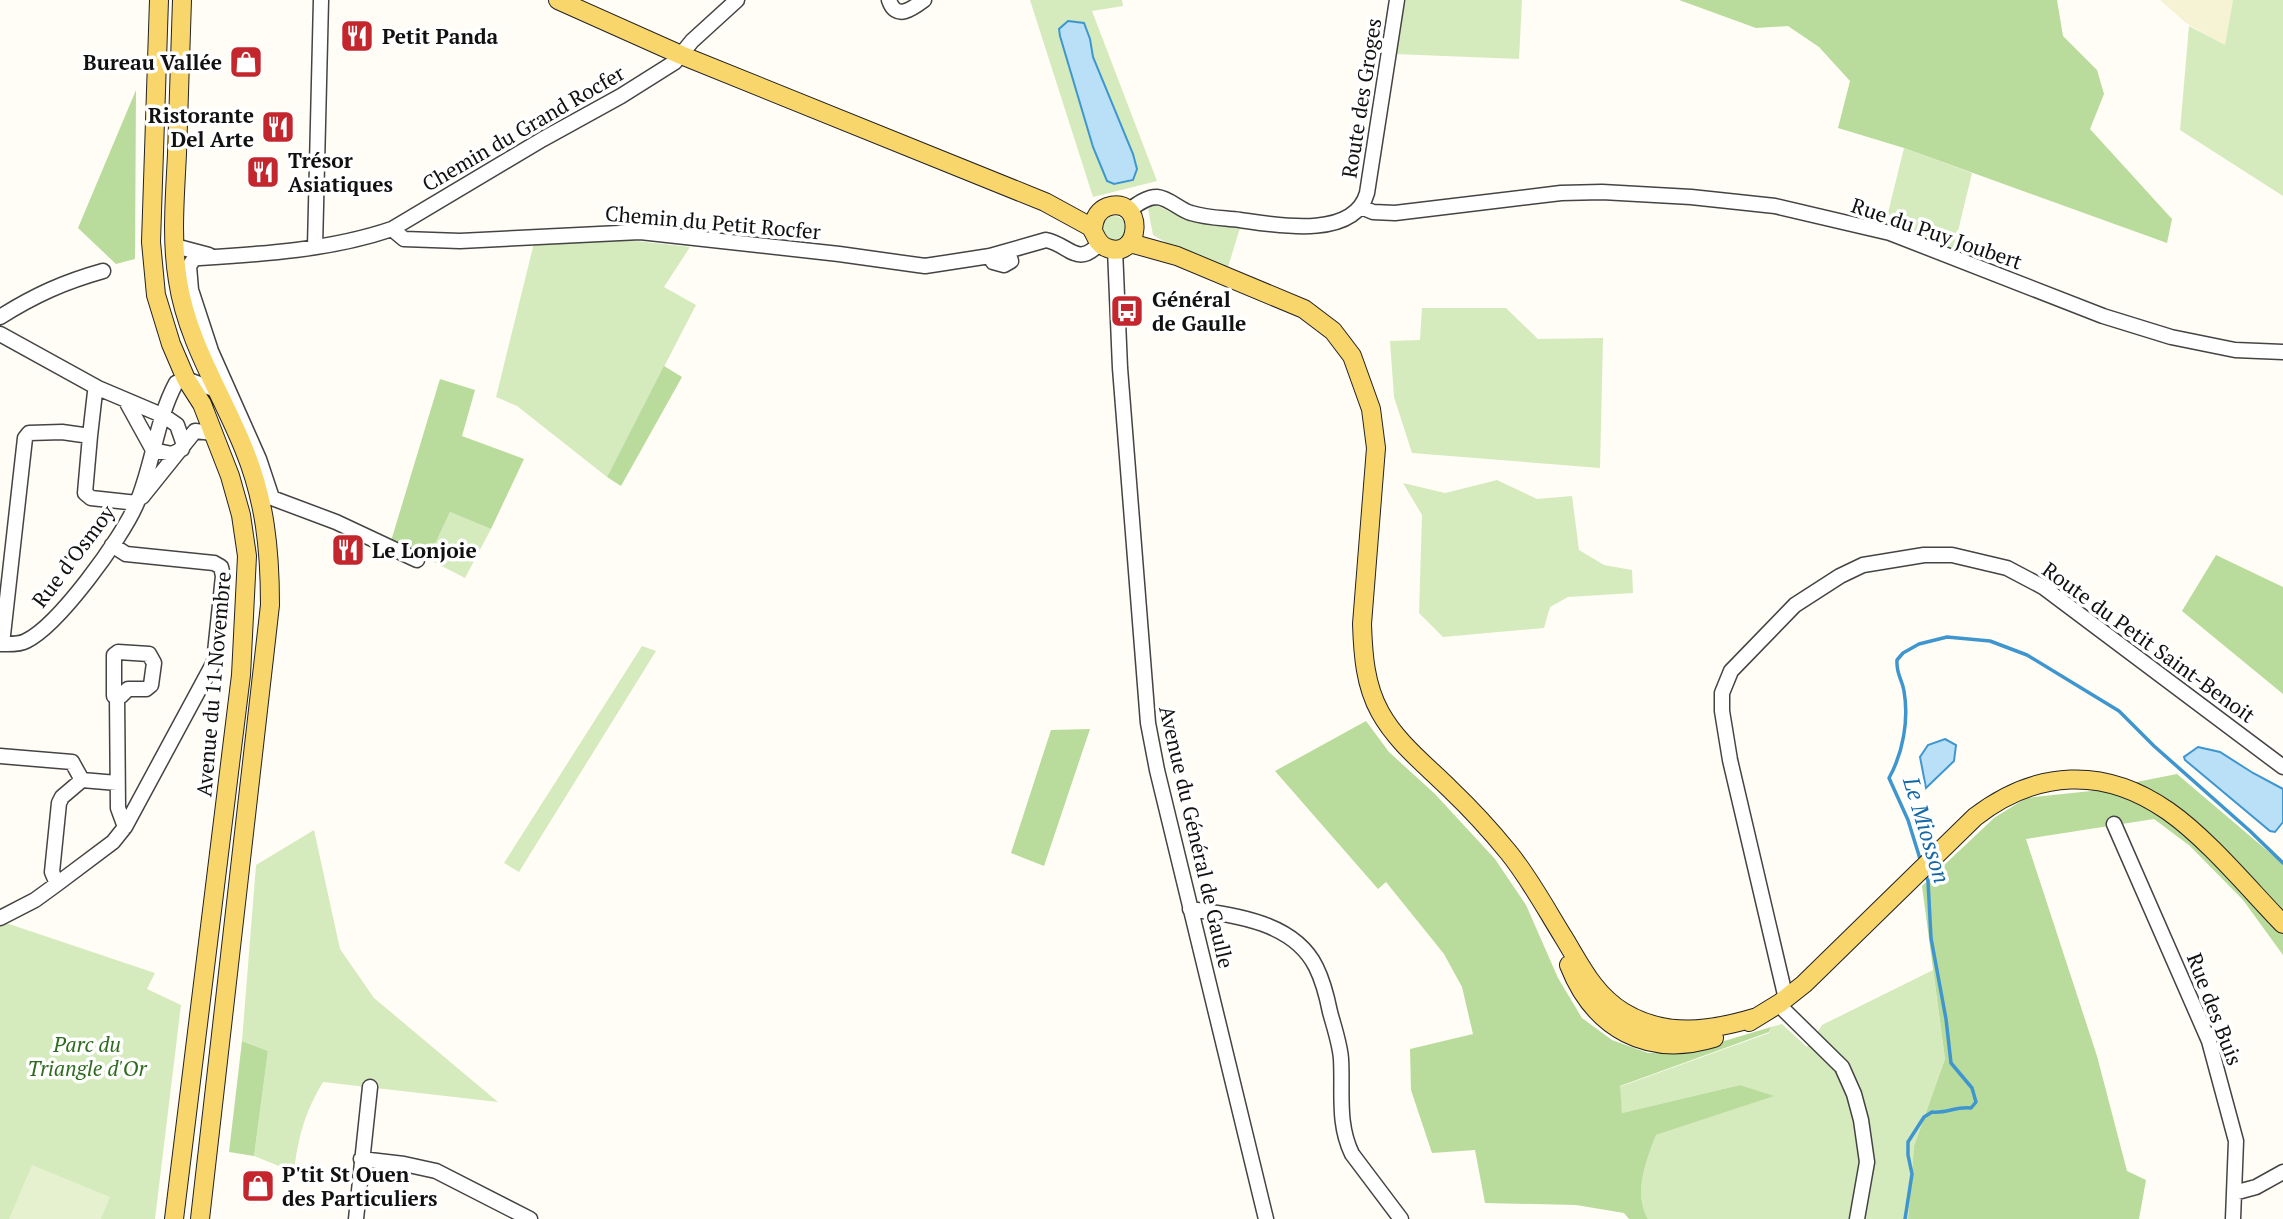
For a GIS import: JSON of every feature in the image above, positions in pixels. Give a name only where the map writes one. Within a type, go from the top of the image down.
[{"type":"main road","name":"Avenue du 11 Novembre","points":[[159,0],[151,242],[160,308],[171,344],[202,404],[230,476],[241,515],[247,556],[241,675],[174,1219]]},
{"type":"main road","points":[[182,0],[175,246],[178,282],[186,315],[221,388],[257,483],[266,521],[270,562],[270,605],[200,1219]]},
{"type":"main road","points":[[558,0],[681,55],[1045,202],[1115,238],[1177,256],[1304,309],[1334,331],[1352,356],[1371,409],[1376,447],[1362,648],[1371,691],[1379,711],[1412,754],[1469,808],[1525,874],[1550,916],[1579,989],[1598,1014],[1623,1032],[1654,1043],[1685,1044],[1721,1035],[1757,1017],[1783,1001],[1828,962],[1968,823],[2009,794],[2058,780],[2099,781],[2133,792],[2170,812],[2283,924]]},
{"type":"main road","points":[[1045,202],[1085,212],[1100,212]]},
{"type":"main road","points":[[1111,206],[1128,211],[1132,216],[1115,238],[1096,217],[1111,206]]},
{"type":"street","points":[[314,247],[321,0]]},
{"type":"street","name":"Chemin du Grand Rocfer","points":[[217,257],[314,247],[367,238],[392,229],[675,62],[692,41],[737,0]]},
{"type":"street","points":[[889,0],[891,7],[897,12],[908,12],[924,0]]},
{"type":"street","name":"Route des Groges","points":[[1128,211],[1142,201],[1158,198],[1194,214],[1280,225],[1308,226],[1332,223],[1348,217],[1362,206],[1367,193],[1397,0]]},
{"type":"street","name":"Rue du Puy Joubert","points":[[1362,206],[1373,212],[1395,213],[1561,192],[1691,197],[1775,206],[1890,233],[2103,316],[2171,337],[2235,350],[2283,352]]},
{"type":"street","name":"Chemin du Petit Rocfer","points":[[392,229],[404,239],[449,241],[640,232],[925,266],[990,256],[1046,240],[1076,254],[1085,255],[1115,238]]},
{"type":"street","name":"Avenue du Général de Gaulle","points":[[1115,238],[1121,381],[1143,686],[1157,770],[1266,1219]]},
{"type":"street","points":[[175,246],[217,257]]},
{"type":"street","points":[[217,257],[194,259],[188,271],[191,290],[221,388],[258,458],[272,498],[337,522],[417,560]]},
{"type":"street","points":[[0,317],[41,291],[103,271]]},
{"type":"street","points":[[0,334],[98,388],[164,416],[177,425],[183,447],[172,454],[153,450],[126,401]]},
{"type":"street","points":[[187,379],[221,388]]},
{"type":"street","name":"Rue d'Osmoy","points":[[137,503],[176,383],[187,379]]},
{"type":"street","points":[[98,388],[95,392],[85,493],[91,498],[137,503]]},
{"type":"street","points":[[202,404],[221,388]]},
{"type":"street","name":"Rue d'Osmoy","points":[[90,436],[38,432],[29,433],[25,438],[1,644],[20,644],[41,632],[74,595],[111,545],[137,503],[195,431],[202,404]]},
{"type":"street","points":[[195,431],[214,433]]},
{"type":"street","points":[[0,918],[35,900],[113,842],[125,827],[214,662],[223,576],[220,567],[214,563],[126,554],[111,545]]},
{"type":"street","name":"Route du Petit Saint-Benoit","points":[[1783,1001],[1730,760],[1722,694],[1731,671],[1795,605],[1840,576],[1863,565],[1924,555],[1967,557],[2007,568],[2043,587],[2283,767]]},
{"type":"street","points":[[117,696],[118,808],[125,827]]},
{"type":"street","points":[[0,757],[72,762],[82,780]]},
{"type":"street","points":[[57,884],[52,872],[59,803],[62,797],[82,780],[117,783]]},
{"type":"street","name":"Rue des Buis","points":[[2114,824],[2209,1041],[2236,1141],[2233,1219]]},
{"type":"street","points":[[1190,909],[1246,919],[1276,929],[1304,950],[1315,966],[1326,994],[1341,1056],[1341,1114],[1347,1144],[1401,1219]]},
{"type":"street","points":[[1783,1001],[1788,1014],[1842,1067],[1854,1094],[1867,1161],[1857,1219]]},
{"type":"street","points":[[356,1219],[370,1087]]},
{"type":"street","points":[[361,1159],[436,1171],[530,1219]]},
{"type":"street","points":[[2234,1193],[2256,1187],[2283,1172]]},
{"type":"shaded area","points":[[2160,0],[2233,0],[2225,46],[2186,23]]},
{"type":"green space","points":[[1030,0],[1122,0],[1123,6],[1092,11],[1157,181],[1093,197]]},
{"type":"green space","points":[[1406,0],[1522,0],[1519,59],[1395,54]]},
{"type":"green space","points":[[1679,0],[2057,0],[2063,36],[2097,70],[2104,94],[2090,129],[2172,219],[2167,243],[1904,148],[1838,128],[1850,81],[1819,47],[1788,26],[1756,28]]},
{"type":"green space","points":[[2233,0],[2283,0],[2283,196],[2180,130],[2189,26],[2225,45]]},
{"type":"green space","points":[[136,90],[135,259],[116,264],[78,228]]},
{"type":"green space","points":[[1904,148],[1972,173],[1953,252],[1885,225]]},
{"type":"green space","points":[[1158,206],[1184,219],[1240,228],[1228,267],[1222,268],[1181,251],[1153,235],[1148,209]]},
{"type":"green space","points":[[1114,216],[1123,219],[1126,228],[1123,237],[1114,240],[1105,237],[1102,228],[1105,219]]},
{"type":"green space","points":[[618,239],[690,247],[664,287],[696,305],[607,477],[517,406],[496,397],[534,243]]},
{"type":"green space","points":[[1422,308],[1506,308],[1538,339],[1603,338],[1600,468],[1412,453],[1394,397],[1390,341],[1420,340]]},
{"type":"green space","points":[[664,366],[682,377],[621,486],[607,477]]},
{"type":"green space","points":[[440,379],[475,390],[462,436],[524,459],[491,529],[450,512],[428,559],[391,541]]},
{"type":"green space","points":[[1497,480],[1537,499],[1572,496],[1579,550],[1604,565],[1632,570],[1633,593],[1568,597],[1550,607],[1544,628],[1443,637],[1419,613],[1422,515],[1403,483],[1445,493]]},
{"type":"green space","points":[[450,512],[491,529],[465,578],[428,559]]},
{"type":"green space","points":[[2216,555],[2283,587],[2283,694],[2182,611]]},
{"type":"green space","points":[[642,646],[656,651],[519,872],[504,863]]},
{"type":"green space","points":[[1366,721],[1389,752],[1435,794],[1495,859],[1526,905],[1558,978],[1582,1018],[1612,1040],[1648,1053],[1684,1053],[1771,1027],[1769,1032],[1620,1086],[1622,1113],[1740,1085],[1774,1096],[1656,1135],[1645,1166],[1641,1188],[1648,1219],[1629,1219],[1624,1213],[1576,1205],[1485,1203],[1475,1150],[1432,1153],[1411,1090],[1410,1049],[1473,1034],[1462,987],[1444,954],[1386,882],[1378,889],[1275,771]]},
{"type":"green space","points":[[1090,729],[1044,866],[1011,853],[1051,730]]},
{"type":"green space","points":[[2177,774],[2283,864],[2283,955],[2243,900],[2190,846],[2154,819],[2026,839],[2097,1056],[2127,1171],[2146,1180],[2139,1219],[1908,1219],[1914,1146],[1945,1059],[1922,886],[1994,818],[2026,798],[2091,791]]},
{"type":"green space","points":[[314,830],[340,949],[374,998],[498,1102],[323,1082],[303,1125],[294,1172],[254,1156],[268,1051],[242,1041],[256,865]]},
{"type":"green space","name":"Parc du Triangle d'Or","points":[[6,923],[155,973],[147,989],[181,1005],[155,1219],[0,1219],[0,926]]},
{"type":"green space","points":[[1933,970],[1945,1059],[1914,1146],[1908,1219],[1648,1219],[1641,1188],[1645,1166],[1656,1135],[1772,1096],[1740,1085],[1622,1113],[1619,1087],[1769,1033],[1771,1027],[1782,1024],[1807,1047],[1822,1025]]},
{"type":"green space","points":[[242,1041],[268,1051],[254,1156],[229,1152]]},
{"type":"green space","points":[[32,1165],[110,1197],[101,1219],[9,1219]]},
{"type":"water","points":[[1068,21],[1084,23],[1093,57],[1133,154],[1137,169],[1133,180],[1114,184],[1107,181],[1093,147],[1060,36],[1059,29]]},
{"type":"water","points":[[1945,739],[1956,745],[1954,761],[1926,788],[1920,757],[1928,745]]},
{"type":"water","points":[[2198,747],[2220,752],[2283,789],[2283,822],[2275,832],[2270,831],[2185,760],[2184,757]]},
{"type":"waterway","name":"Le Miosson","points":[[1921,862],[1908,820],[1889,778],[1898,758],[1905,725],[1904,691],[1897,660],[1903,653],[1919,644],[1947,637],[1990,641],[2027,655],[2119,711],[2283,863]]},
{"type":"waterway","name":"Le Miosson","points":[[1905,1219],[1912,1174],[1908,1142],[1924,1117],[1932,1112],[1971,1108],[1976,1102],[1972,1088],[1951,1063],[1931,938],[1928,881],[1925,873]]},
{"type":"place","name":"Petit Panda","points":[[357,36]]},
{"type":"place","name":"Bureau Vallée","points":[[246,62]]},
{"type":"place","name":"Ristorante Del Arte","points":[[278,127]]},
{"type":"place","name":"Trésor Asiatiques","points":[[263,172]]},
{"type":"place","name":"Général de Gaulle","points":[[1127,311]]},
{"type":"place","name":"Le Lonjoie","points":[[348,550]]},
{"type":"place","name":"P'tit St Ouen des Particuliers","points":[[258,1186]]}]
